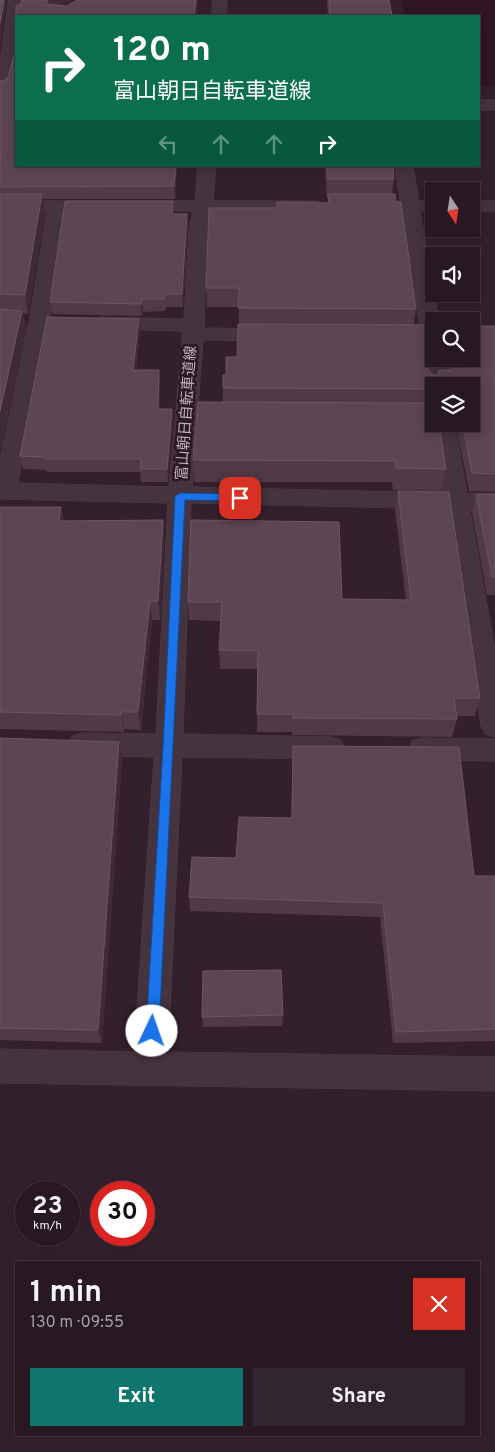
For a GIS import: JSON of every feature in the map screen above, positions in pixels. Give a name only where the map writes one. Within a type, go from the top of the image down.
[{"type":"street","points":[[2,98],[16,0]]},
{"type":"street","points":[[219,15],[220,0]]},
{"type":"street","points":[[480,105],[495,105]]},
{"type":"street","name":"富山朝日自転車道線","points":[[207,167],[203,206],[198,228],[193,330],[196,415],[180,496],[458,503],[495,502]]},
{"type":"street","points":[[404,167],[427,312]]},
{"type":"street","points":[[57,205],[49,322],[2,492],[180,496],[169,747],[150,1069]]},
{"type":"street","points":[[0,206],[331,206]]},
{"type":"street","points":[[351,206],[425,206]]},
{"type":"street","points":[[480,206],[495,206]]},
{"type":"street","points":[[49,322],[292,335]]},
{"type":"street","points":[[381,335],[425,344]]},
{"type":"street","points":[[438,432],[458,503],[495,726]]},
{"type":"street","points":[[60,744],[356,749]]},
{"type":"street","points":[[396,749],[495,750]]},
{"type":"street","points":[[0,1066],[495,1074]]},
{"type":"shaded area","points":[[401,0],[495,0],[495,86],[480,86],[480,15],[405,15]]},
{"type":"building","points":[[0,0],[4,0],[0,23]]},
{"type":"building","points":[[22,0],[48,0],[46,4],[66,6],[77,0],[196,0],[194,15],[16,15],[16,6],[21,4]]},
{"type":"building","points":[[329,0],[389,0],[392,15],[330,15]]},
{"type":"building","points":[[15,52],[15,167],[176,167],[174,186],[0,187],[0,81],[8,77]]},
{"type":"building","points":[[327,167],[393,167],[394,179],[328,179]]},
{"type":"building","points":[[0,194],[42,194],[25,295],[0,294]]},
{"type":"building","points":[[328,194],[395,194],[396,202],[401,202],[416,309],[238,308],[239,288],[206,288],[209,208],[277,208],[277,202],[329,203]]},
{"type":"building","points":[[65,201],[173,201],[172,214],[187,214],[182,294],[165,294],[164,299],[142,299],[141,304],[50,302]]},
{"type":"building","points":[[0,309],[22,311],[0,411]]},
{"type":"building","points":[[47,317],[139,319],[133,370],[159,370],[158,409],[172,409],[167,469],[140,469],[141,459],[45,459],[45,457],[20,456]]},
{"type":"building","points":[[238,324],[425,325],[425,367],[428,367],[432,375],[438,375],[439,370],[452,370],[454,367],[480,367],[480,326],[495,326],[495,474],[472,473],[464,432],[480,432],[480,377],[425,377],[425,389],[223,388],[223,375],[226,375],[226,357],[237,357]]},
{"type":"building","points":[[198,402],[425,403],[425,432],[440,432],[446,469],[396,468],[395,461],[193,460]]},
{"type":"building","points":[[398,491],[449,492],[480,698],[454,698],[457,719],[293,718],[293,714],[257,714],[258,651],[219,650],[222,602],[188,602],[191,520],[339,522],[342,599],[411,600]]},
{"type":"building","points":[[476,494],[495,494],[495,577],[492,577]]},
{"type":"building","points":[[0,507],[61,507],[59,521],[163,520],[158,601],[150,601],[138,712],[121,712],[121,715],[0,712]]},
{"type":"building","points":[[0,738],[119,742],[98,1030],[0,1028]]},
{"type":"building","points":[[293,746],[459,747],[474,876],[495,876],[495,1029],[396,1032],[383,903],[189,897],[192,857],[236,858],[239,817],[292,818]]},
{"type":"building","points":[[281,970],[283,1015],[202,1017],[203,971]]},
{"type":"route","points":[[152,1031],[169,747],[180,496],[240,498]]}]
